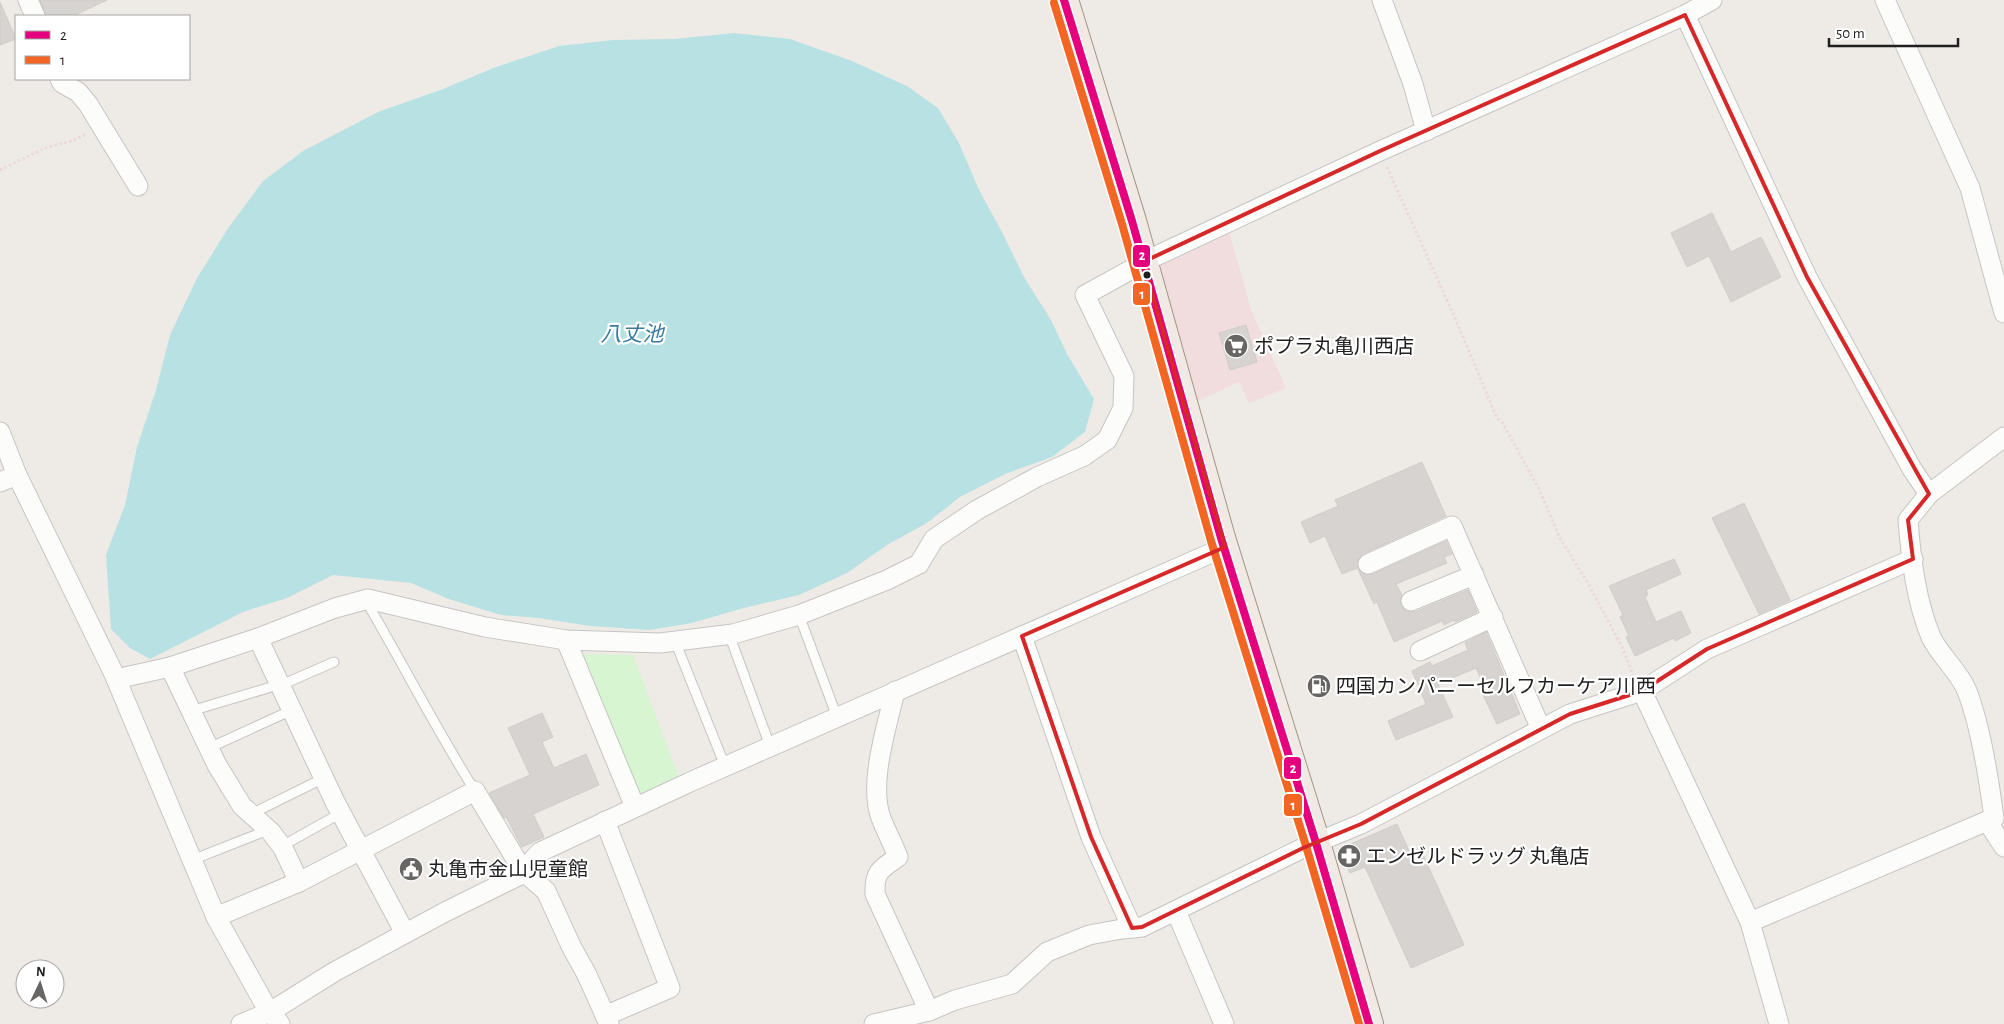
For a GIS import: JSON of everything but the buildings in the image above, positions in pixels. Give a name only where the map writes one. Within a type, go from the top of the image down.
[{"type":"main road","points":[[1064,0],[1143,262],[1225,547],[1316,843],[1369,1024]]},
{"type":"street","points":[[28,0],[35,15]]},
{"type":"street","points":[[1382,0],[1414,84],[1426,131]]},
{"type":"street","points":[[116,679],[170,667],[258,638],[335,608],[365,600],[485,627],[566,640],[660,643],[729,634],[799,615],[887,580],[919,564],[934,539],[977,510],[1037,477],[1084,456],[1107,440],[1123,408],[1124,376],[1085,294],[1143,262],[1380,151],[1685,15],[1712,0]]},
{"type":"street","points":[[1885,0],[1970,188],[2004,313]]},
{"type":"street","points":[[1685,15],[1807,277],[1912,469],[1929,494]]},
{"type":"street","points":[[60,80],[62,83],[78,92],[138,186]]},
{"type":"street","points":[[0,432],[9,479],[116,679],[216,917],[275,1018]]},
{"type":"street","points":[[1750,922],[1994,818],[1977,728],[1966,690],[1931,638],[1920,602],[1908,520],[1929,494],[2004,437]]},
{"type":"street","points":[[1368,564],[1452,526],[1542,729]]},
{"type":"street","points":[[240,1024],[275,1018],[334,972],[405,933],[518,876],[540,852],[725,766],[1225,547]]},
{"type":"street","points":[[874,1024],[929,1010],[955,1000],[1012,984],[1047,952],[1089,935],[1142,927],[1316,843],[1361,824],[1570,714],[1642,691],[1707,649],[1913,559]]},
{"type":"street","points":[[1411,600],[1474,575]]},
{"type":"street","points":[[1420,651],[1493,617]]},
{"type":"street","points":[[1022,636],[1091,837],[1132,928]]},
{"type":"street","points":[[258,638],[324,778],[405,933]]},
{"type":"street","points":[[566,640],[635,807]]},
{"type":"street","points":[[170,667],[209,748],[242,806],[282,846],[299,882]]},
{"type":"street","points":[[895,691],[880,764],[878,800],[880,817],[898,857],[880,869],[875,879],[875,894],[929,1010]]},
{"type":"street","points":[[1642,691],[1750,922],[1779,1024]]},
{"type":"street","points":[[216,917],[299,882],[475,791],[522,871],[546,891],[607,1020],[670,988],[605,821]]},
{"type":"street","points":[[1987,822],[2004,847]]},
{"type":"street","points":[[1176,911],[1224,1024]]},
{"type":"lane","points":[[365,600],[475,791]]},
{"type":"lane","points":[[799,615],[837,717]]},
{"type":"lane","points":[[729,634],[770,746]]},
{"type":"lane","points":[[675,641],[725,766]]},
{"type":"lane","points":[[192,711],[280,684],[334,662]]},
{"type":"lane","points":[[209,748],[292,710]]},
{"type":"lane","points":[[251,814],[324,778]]},
{"type":"lane","points":[[282,846],[342,813]]},
{"type":"lane","points":[[192,860],[268,830]]},
{"type":"path","points":[[0,170],[45,148],[71,141],[102,127]]},
{"type":"path","points":[[1380,151],[1455,318],[1497,418],[1502,422],[1539,489],[1560,538],[1589,584],[1623,649],[1634,677],[1642,691]]},
{"type":"highlighted area","points":[[1685,15],[1807,277],[1929,494],[1908,520],[1913,559],[1707,649],[1642,691],[1570,714],[1361,824],[1303,848],[1142,927],[1132,928],[1091,837],[1022,636],[1225,547],[1143,262],[1380,151]]},
{"type":"shaded area","points":[[1228,227],[1251,310],[1286,388],[1249,403],[1239,382],[1192,404],[1153,264]]},
{"type":"green space","points":[[583,654],[633,655],[679,778],[642,793],[635,788]]},
{"type":"water","name":"八丈池","points":[[734,33],[790,39],[852,61],[907,86],[938,108],[959,143],[979,190],[1024,277],[1051,320],[1067,354],[1094,399],[1085,432],[1052,457],[1005,474],[960,497],[927,523],[887,545],[847,573],[799,595],[692,623],[649,630],[590,626],[539,618],[501,615],[449,599],[411,583],[333,575],[287,598],[243,612],[150,659],[130,648],[111,629],[106,555],[125,505],[137,447],[156,390],[170,335],[197,278],[229,227],[263,181],[303,151],[378,112],[443,89],[496,67],[559,46],[613,40],[674,39]]},
{"type":"transit line","name":"2","points":[[1064,0],[1132,221],[1221,538],[1316,843],[1369,1024]]},
{"type":"transit line","name":"1","points":[[1054,3],[1122,224],[1211,541],[1359,1024]]},
{"type":"place","name":"ポプラ丸亀川西店","points":[[1236,346]]},
{"type":"place","name":"四国カンパニーセルフカーケア川西","points":[[1319,686]]},
{"type":"place","name":"エンゼルドラッグ 丸亀店","points":[[1349,856]]},
{"type":"place","name":"丸亀市金山児童館","points":[[411,869]]}]
